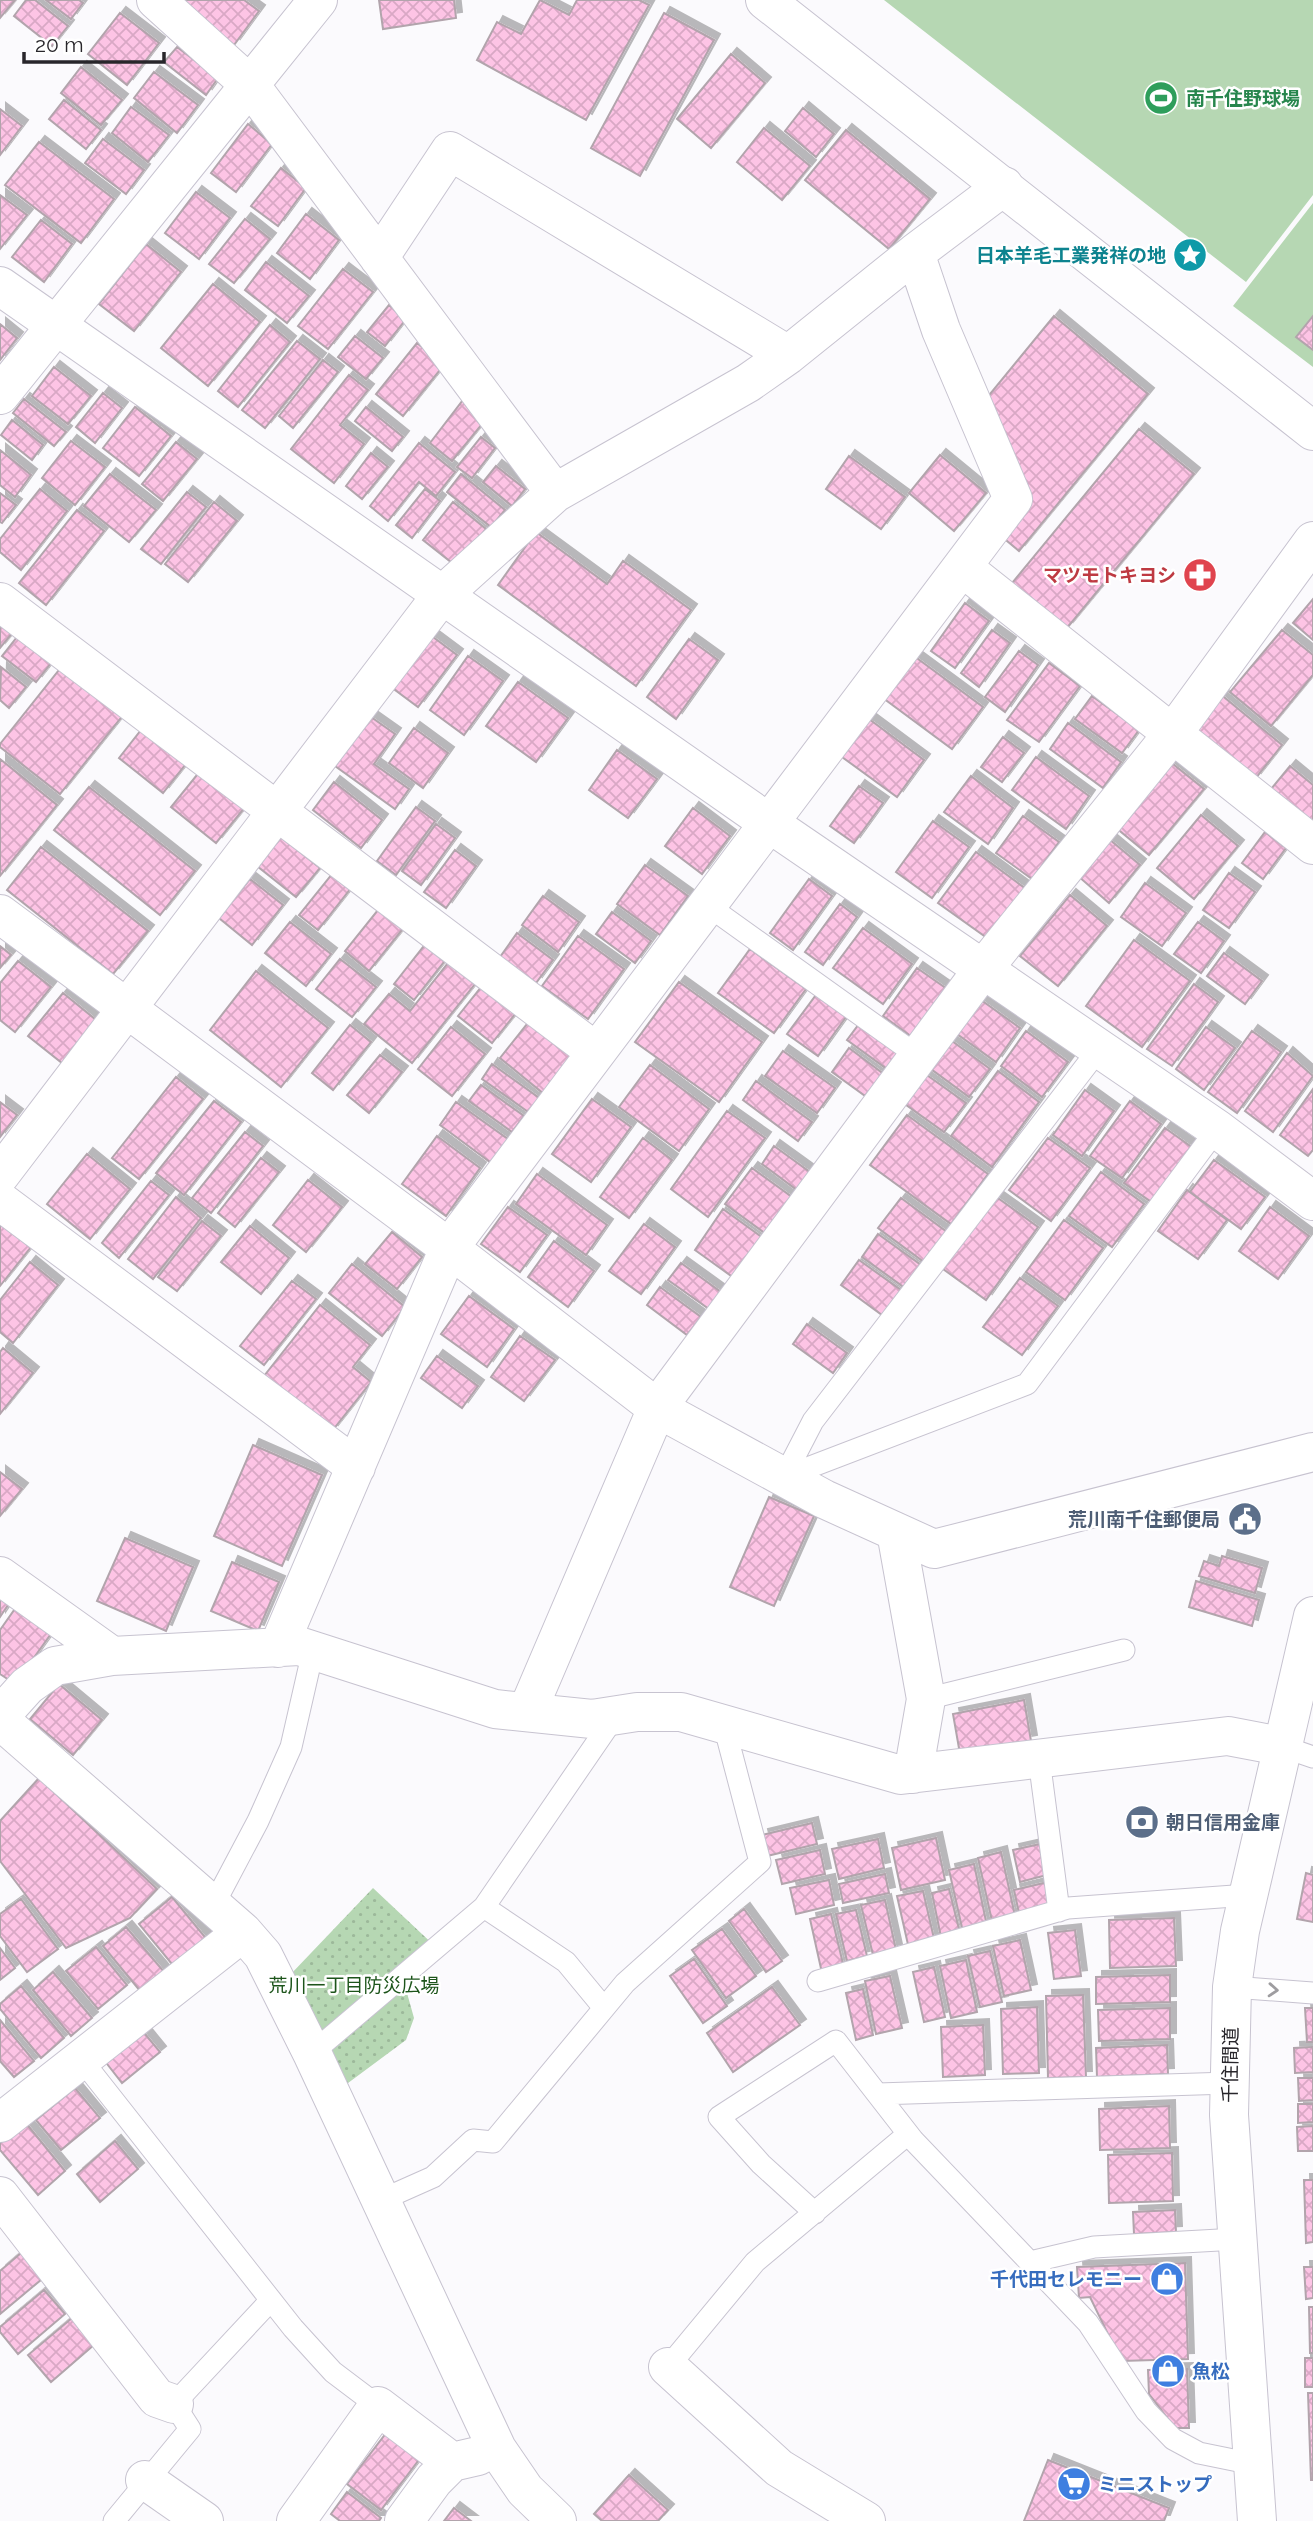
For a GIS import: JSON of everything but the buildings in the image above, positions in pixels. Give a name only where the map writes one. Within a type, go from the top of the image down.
[{"type":"street","points":[[156,0],[250,85],[555,493]]},
{"type":"street","points":[[0,395],[318,0]]},
{"type":"street","points":[[765,0],[1313,431]]},
{"type":"street","points":[[379,258],[450,151],[788,355]]},
{"type":"street","points":[[0,1175],[441,596],[555,493],[748,383],[788,355],[1004,186]]},
{"type":"street","points":[[295,1649],[356,1467],[449,1248],[1013,499],[941,330],[915,253]]},
{"type":"street","points":[[0,286],[441,596],[1217,1129],[1313,1201]]},
{"type":"street","points":[[527,1712],[657,1408],[983,970],[1171,736],[1313,541]]},
{"type":"street","points":[[962,567],[1171,736],[1313,845]]},
{"type":"street","points":[[0,602],[279,810],[596,1052]]},
{"type":"street","points":[[0,914],[449,1248],[657,1408],[784,1477],[934,1549],[1313,1452]]},
{"type":"street","points":[[0,1201],[356,1467]]},
{"type":"street","points":[[896,1532],[926,1699],[913,1774]]},
{"type":"street","points":[[0,1576],[112,1656]]},
{"type":"street","name":"千住間道","points":[[1257,2521],[1229,2083],[1232,1987],[1248,1895],[1297,1751],[1313,1616]]},
{"type":"street","points":[[557,2521],[525,2490],[496,2449],[312,2053],[263,1955],[243,1932],[0,1718],[27,1686],[55,1665],[112,1656],[295,1649],[495,1709],[592,1719],[681,1712],[901,1775],[1228,1736],[1297,1751]]},
{"type":"street","points":[[0,2123],[243,1932]]},
{"type":"street","points":[[0,2196],[157,2398],[174,2404]]},
{"type":"street","points":[[668,2367],[779,2468],[866,2521]]},
{"type":"street","points":[[296,2521],[378,2406],[453,2462]]},
{"type":"street","points":[[404,2521],[434,2480],[453,2462],[496,2449]]},
{"type":"street","points":[[145,2480],[204,2521]]},
{"type":"lane","points":[[707,905],[918,1056]]},
{"type":"lane","points":[[784,1477],[813,1421],[1099,1049]]},
{"type":"lane","points":[[784,1477],[1027,1384],[1217,1129]]},
{"type":"lane","points":[[213,1906],[258,1821],[291,1747],[295,1649]]},
{"type":"lane","points":[[926,1699],[1124,1650]]},
{"type":"lane","points":[[312,2053],[484,1908],[615,1716]]},
{"type":"lane","points":[[379,2201],[433,2177],[473,2140],[493,2142],[625,1983],[685,1926],[760,1862],[724,1726]]},
{"type":"lane","points":[[1039,1759],[1059,1910]]},
{"type":"lane","points":[[818,1981],[1059,1910],[1248,1895]]},
{"type":"lane","points":[[484,1908],[566,1962],[604,2008]]},
{"type":"lane","points":[[1232,1987],[1313,1993]]},
{"type":"lane","points":[[815,2213],[761,2164],[719,2117],[836,2041],[908,2134],[1088,2323],[1146,2411],[1173,2440],[1199,2454],[1253,2464]]},
{"type":"lane","points":[[82,2059],[271,2300],[333,2372],[378,2406]]},
{"type":"lane","points":[[878,2094],[1229,2083]]},
{"type":"lane","points":[[668,2367],[755,2262],[908,2134]]},
{"type":"lane","points":[[1030,2262],[1094,2247],[1237,2239]]},
{"type":"lane","points":[[114,2521],[145,2480],[190,2430],[174,2404],[271,2300]]},
{"type":"green space","name":"南千住野球場","points":[[884,0],[1313,0],[1313,195],[1246,282]]},
{"type":"green space","points":[[1313,203],[1313,367],[1233,306]]},
{"type":"green space","name":"荒川一丁目防災広場","points":[[373,1888],[439,1950],[407,1993],[414,2018],[406,2040],[344,2086],[290,1975]]},
{"type":"place","name":"南千住野球場","points":[[1161,98]]},
{"type":"place","name":"日本羊毛工業発祥の地","points":[[1190,255]]},
{"type":"place","name":"マツモトキヨシ","points":[[1200,575]]},
{"type":"place","name":"荒川南千住郵便局","points":[[1245,1519]]},
{"type":"place","name":"朝日信用金庫","points":[[1142,1822]]},
{"type":"place","name":"千代田セレモニー","points":[[1167,2279]]},
{"type":"place","name":"魚松","points":[[1168,2371]]},
{"type":"place","name":"ミニストップ","points":[[1074,2484]]}]
